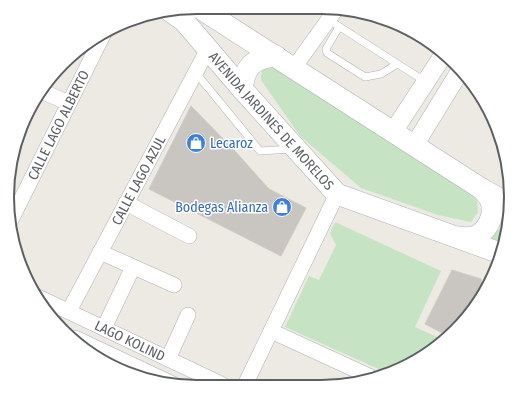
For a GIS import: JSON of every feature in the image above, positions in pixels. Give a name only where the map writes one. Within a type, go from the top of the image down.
[{"type":"main road","points":[[209,14],[482,189],[504,197]]},
{"type":"main road","name":"AVENIDA JARDINES DE MORELOS","points":[[176,15],[184,21],[242,89],[337,194],[452,237],[496,252]]},
{"type":"main road","points":[[242,89],[243,76],[251,64],[263,57],[276,56]]},
{"type":"main road","points":[[452,237],[466,238],[478,235],[488,226],[492,213],[490,200],[482,189]]},
{"type":"street","points":[[293,69],[334,20]]},
{"type":"street","name":"CALLE LAGO ALBERTO","points":[[15,213],[99,42]]},
{"type":"street","name":"CALLE LAGO AZUL","points":[[69,311],[208,49]]},
{"type":"street","points":[[393,132],[441,58]]},
{"type":"street","points":[[414,146],[458,75]]},
{"type":"street","points":[[46,93],[69,104]]},
{"type":"street","points":[[247,380],[337,194]]},
{"type":"street","points":[[126,203],[189,236]]},
{"type":"street","points":[[100,252],[174,285]]},
{"type":"street","points":[[104,328],[133,267]]},
{"type":"street","name":"LAGO KOLIND","points":[[46,301],[212,380]]},
{"type":"street","points":[[168,359],[188,315]]},
{"type":"street","points":[[271,331],[366,374]]},
{"type":"street","name":"LAGO KOLIND","points":[[90,345],[153,374]]},
{"type":"lane","points":[[398,64],[373,76],[365,77],[327,54],[326,49],[334,20],[426,82]]},
{"type":"lane","points":[[196,72],[260,151],[296,148]]},
{"type":"green space","points":[[275,68],[461,186],[477,199],[478,212],[471,222],[438,215],[361,188],[300,136],[261,80],[262,69]]},
{"type":"green space","points":[[335,222],[441,271],[415,327],[439,337],[423,349],[402,361],[380,370],[285,327],[309,276],[319,280],[336,245],[330,233]]},
{"type":"green space","points":[[501,226],[498,241],[487,238],[500,229]]},
{"type":"building","points":[[191,106],[234,150],[269,189],[306,208],[281,256],[149,189]]},
{"type":"building","points":[[452,270],[481,279],[482,284],[473,299],[459,318],[443,334],[425,324]]},
{"type":"place","name":"Lecaroz","points":[[196,143]]},
{"type":"place","name":"Bodegas Alianza","points":[[282,207]]}]
